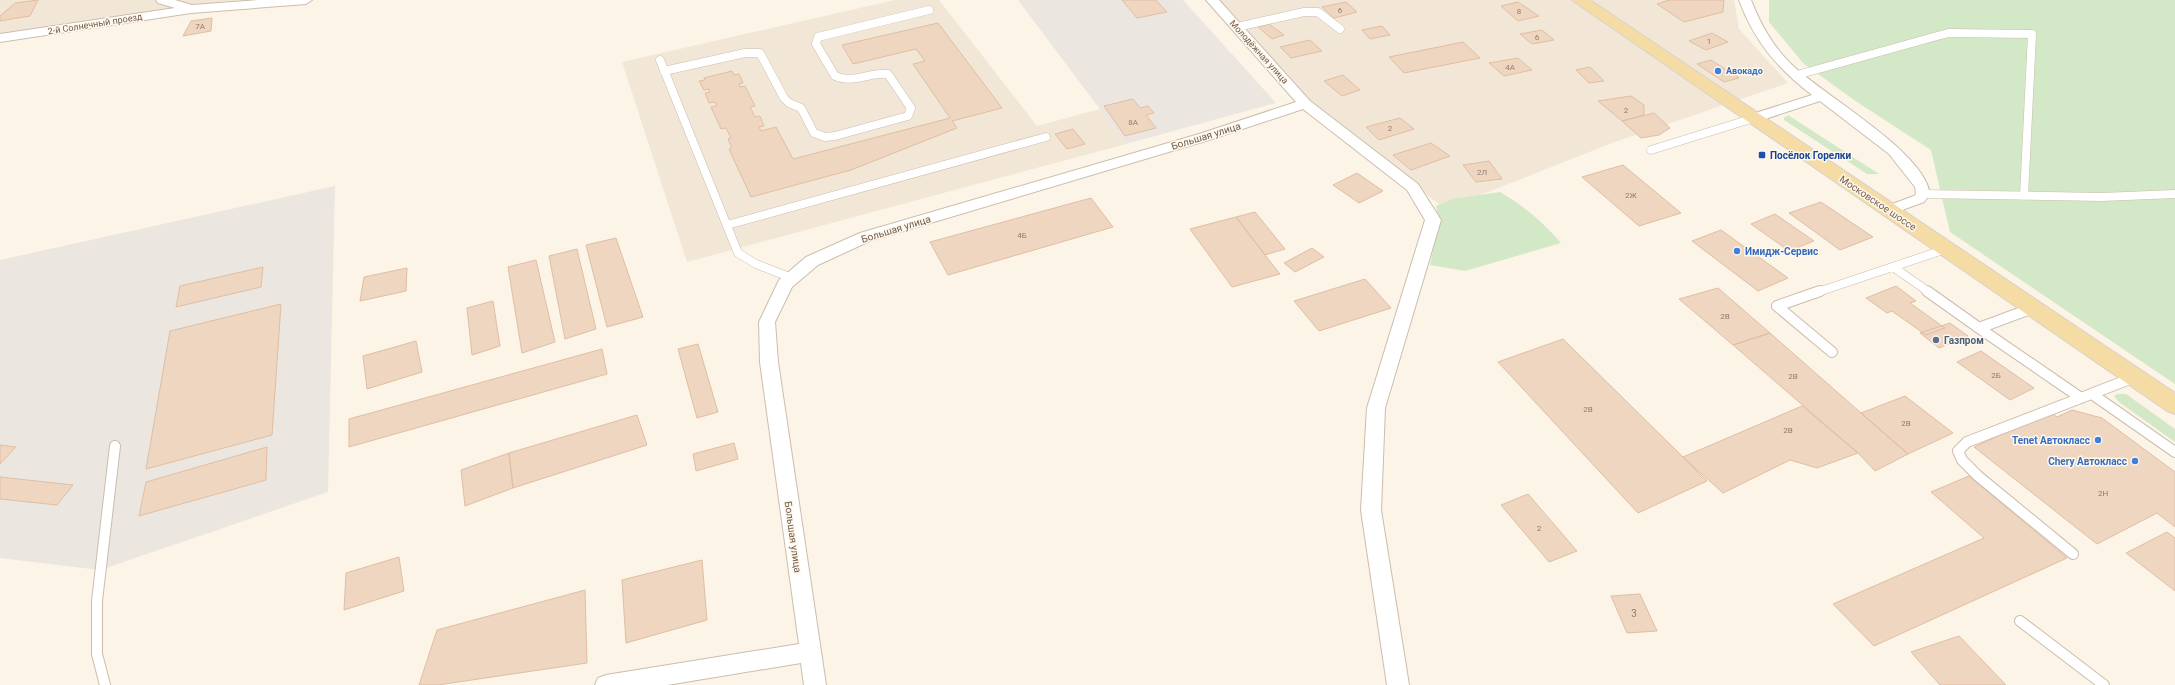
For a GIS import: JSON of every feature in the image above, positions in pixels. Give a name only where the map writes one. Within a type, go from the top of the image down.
[{"type":"main road","name":"Московское шоссе","points":[[1580,0],[1946,249],[2034,307],[2175,405]]},
{"type":"street","points":[[162,0],[191,9]]},
{"type":"street","name":"2-й Солнечный проезд","points":[[0,38],[191,9],[306,0]]},
{"type":"street","name":"Молодёжная улица","points":[[1212,0],[1305,104],[1413,187],[1433,220],[1376,408],[1371,510],[1398,685]]},
{"type":"street","points":[[1747,1],[1754,27],[1770,48],[1821,96],[1894,151],[1922,187],[1923,194],[1919,199],[1889,210]]},
{"type":"street","points":[[1754,118],[1821,96]]},
{"type":"street","name":"Большая улица","points":[[815,685],[809,652],[769,362],[767,322],[785,284],[812,261],[865,237],[1204,137],[1305,104]]},
{"type":"street","points":[[606,685],[809,652]]},
{"type":"lane","points":[[664,72],[745,53],[760,54],[787,102],[801,108],[814,132],[818,136],[835,136],[908,116],[911,108],[888,74],[873,73],[845,79],[835,76],[816,44],[818,37],[929,10]]},
{"type":"lane","points":[[1237,27],[1304,12],[1318,12],[1340,29]]},
{"type":"lane","points":[[1797,75],[1948,33],[2032,34],[2024,196]]},
{"type":"lane","points":[[660,60],[738,253],[756,264],[792,278]]},
{"type":"lane","points":[[1651,150],[1754,118]]},
{"type":"lane","points":[[727,225],[1046,137]]},
{"type":"lane","points":[[1923,194],[2102,197],[2175,194]]},
{"type":"lane","points":[[1832,352],[1777,306],[1946,249]]},
{"type":"lane","points":[[1892,267],[2081,398]]},
{"type":"lane","points":[[1979,328],[2034,307]]},
{"type":"lane","points":[[2073,554],[1978,476],[1962,460],[1958,451],[1967,442],[2136,377]]},
{"type":"lane","points":[[2092,394],[2175,452]]},
{"type":"lane","points":[[105,685],[97,654],[97,601],[115,446]]},
{"type":"lane","points":[[2020,622],[2104,685]]},
{"type":"shaded area","points":[[0,0],[243,0],[204,3],[0,35]]},
{"type":"shaded area","points":[[895,0],[939,0],[1037,126],[1100,109],[1126,144],[687,262],[622,62]]},
{"type":"shaded area","points":[[1018,0],[1183,0],[1276,103],[1126,144]]},
{"type":"shaded area","points":[[1219,0],[1734,0],[1739,29],[1788,83],[1612,143],[1445,209],[1312,104]]},
{"type":"shaded area","points":[[335,186],[328,492],[100,570],[0,558],[0,260]]},
{"type":"green space","points":[[1769,0],[2175,0],[2175,384],[1950,232],[1931,150],[1854,100],[1803,63],[1769,22]]},
{"type":"green space","points":[[1788,115],[1879,174],[1867,174],[1784,120],[1784,118]]},
{"type":"green space","points":[[1500,192],[1533,215],[1561,243],[1465,271],[1430,265],[1439,222],[1436,206],[1452,199]]},
{"type":"green space","points":[[2118,394],[2126,394],[2175,429],[2175,442],[2119,402],[2114,396]]},
{"type":"building","points":[[38,0],[30,16],[0,21],[0,16],[15,3]]},
{"type":"building","points":[[1122,0],[1156,0],[1167,12],[1137,18]]},
{"type":"building","points":[[1669,0],[1724,0],[1723,12],[1684,22],[1657,4]]},
{"type":"building","points":[[1346,2],[1357,12],[1334,18],[1322,7]]},
{"type":"building","points":[[1518,2],[1539,16],[1518,21],[1501,6]]},
{"type":"building","points":[[212,18],[211,31],[183,36],[191,21]]},
{"type":"building","points":[[938,23],[1002,108],[952,121],[957,128],[851,170],[751,197],[729,149],[732,148],[728,139],[731,138],[726,128],[721,129],[711,107],[717,106],[715,102],[709,103],[705,93],[710,92],[709,89],[704,90],[699,81],[705,80],[704,78],[732,71],[734,75],[739,74],[743,83],[739,84],[740,87],[745,86],[755,106],[750,107],[755,117],[760,116],[764,126],[759,127],[761,131],[776,127],[793,159],[950,118],[913,64],[925,61],[916,49],[853,64],[842,45]]},
{"type":"building","points":[[1269,24],[1284,35],[1272,39],[1258,27]]},
{"type":"building","points":[[1382,26],[1390,35],[1370,39],[1362,30]]},
{"type":"building","points":[[1542,30],[1554,40],[1532,44],[1520,34]]},
{"type":"building","points":[[1712,33],[1728,42],[1706,50],[1689,41]]},
{"type":"building","points":[[1310,40],[1322,51],[1291,58],[1280,47]]},
{"type":"building","points":[[1463,42],[1480,58],[1404,73],[1389,57]]},
{"type":"building","points":[[1518,58],[1532,70],[1504,76],[1489,63]]},
{"type":"building","name":"Авокадо","points":[[1711,60],[1739,78],[1724,82],[1697,64]]},
{"type":"building","points":[[1590,67],[1604,81],[1589,83],[1576,70]]},
{"type":"building","points":[[1343,75],[1360,90],[1342,96],[1324,81]]},
{"type":"building","points":[[1631,96],[1644,105],[1644,115],[1622,121],[1598,101]]},
{"type":"building","points":[[1133,99],[1140,108],[1148,106],[1154,113],[1146,115],[1156,128],[1125,136],[1104,106]]},
{"type":"building","points":[[1654,113],[1670,128],[1659,135],[1641,138],[1622,121]]},
{"type":"building","points":[[1400,118],[1414,129],[1379,140],[1366,127]]},
{"type":"building","points":[[1073,129],[1085,144],[1067,149],[1055,134]]},
{"type":"building","points":[[1431,143],[1450,156],[1411,170],[1393,155]]},
{"type":"building","points":[[1489,161],[1502,179],[1476,182],[1463,165]]},
{"type":"building","points":[[1623,165],[1681,213],[1639,226],[1582,177]]},
{"type":"building","points":[[1357,173],[1383,191],[1359,203],[1333,185]]},
{"type":"building","points":[[1091,198],[1113,227],[948,275],[930,242]]},
{"type":"building","points":[[1821,202],[1873,237],[1840,250],[1789,213]]},
{"type":"building","points":[[1255,212],[1285,249],[1265,255],[1236,217]]},
{"type":"building","points":[[1775,214],[1814,241],[1789,251],[1751,224]]},
{"type":"building","points":[[1236,217],[1280,274],[1232,287],[1190,229]]},
{"type":"building","points":[[1721,230],[1788,278],[1758,291],[1692,241]]},
{"type":"building","points":[[616,238],[643,317],[607,327],[586,245]]},
{"type":"building","points":[[1312,248],[1324,257],[1295,272],[1284,263]]},
{"type":"building","points":[[577,249],[596,329],[565,339],[549,256]]},
{"type":"building","points":[[536,260],[555,342],[522,353],[508,267]]},
{"type":"building","points":[[263,267],[261,287],[176,307],[180,286]]},
{"type":"building","points":[[407,268],[406,291],[360,301],[364,277]]},
{"type":"building","points":[[1365,279],[1391,308],[1319,331],[1294,301]]},
{"type":"building","points":[[1896,286],[1916,301],[1910,303],[1945,328],[1926,335],[1892,311],[1887,313],[1866,298]]},
{"type":"building","points":[[1718,288],[1770,333],[1733,345],[1679,299]]},
{"type":"building","points":[[493,301],[500,346],[472,355],[467,308]]},
{"type":"building","points":[[281,304],[272,435],[146,469],[170,331]]},
{"type":"building","points":[[1950,323],[1968,336],[1939,348],[1920,333]]},
{"type":"building","points":[[1770,333],[1908,454],[1875,471],[1858,453],[1733,345]]},
{"type":"building","points":[[1563,339],[1707,481],[1638,513],[1498,362]]},
{"type":"building","points":[[416,341],[422,372],[367,389],[363,356]]},
{"type":"building","points":[[698,344],[718,412],[697,418],[678,349]]},
{"type":"building","points":[[602,349],[607,374],[349,447],[349,419]]},
{"type":"building","points":[[1981,351],[2034,388],[2010,400],[1957,362]]},
{"type":"building","points":[[1905,396],[1953,433],[1908,454],[1861,413]]},
{"type":"building","points":[[1802,406],[1858,453],[1817,468],[1790,460],[1723,493],[1683,457]]},
{"type":"building","points":[[2072,410],[2102,418],[2175,472],[2175,527],[2157,513],[2097,544],[1974,447],[2051,412],[2057,417]]},
{"type":"building","points":[[637,415],[647,445],[513,488],[509,453]]},
{"type":"building","points":[[734,443],[738,459],[696,471],[693,454]]},
{"type":"building","points":[[0,445],[16,447],[0,464]]},
{"type":"building","points":[[267,447],[266,480],[139,516],[146,482]]},
{"type":"building","points":[[509,453],[513,488],[465,506],[461,470]]},
{"type":"building","points":[[1969,476],[2067,558],[1874,646],[1833,604],[1984,538],[1931,492]]},
{"type":"building","points":[[0,477],[73,485],[57,505],[0,499]]},
{"type":"building","points":[[1528,494],[1577,551],[1549,562],[1501,505]]},
{"type":"building","points":[[2167,532],[2175,538],[2175,591],[2126,553]]},
{"type":"building","points":[[399,557],[404,591],[344,610],[346,573]]},
{"type":"building","points":[[702,560],[707,620],[626,643],[622,580]]},
{"type":"building","points":[[585,590],[587,663],[438,685],[419,685],[437,630]]},
{"type":"building","points":[[1640,594],[1657,631],[1627,633],[1611,596]]},
{"type":"building","points":[[1959,636],[2006,685],[1940,685],[1911,652]]},
{"type":"place","name":"Авокадо","points":[[1718,71]]},
{"type":"place","name":"Посёлок Горелки","points":[[1762,155]]},
{"type":"place","name":"Имидж-Сервис","points":[[1737,251]]},
{"type":"place","name":"Газпром","points":[[1936,340]]},
{"type":"place","name":"Tenet Автокласс","points":[[2098,440]]},
{"type":"place","name":"Chery Автокласс","points":[[2135,461]]}]
